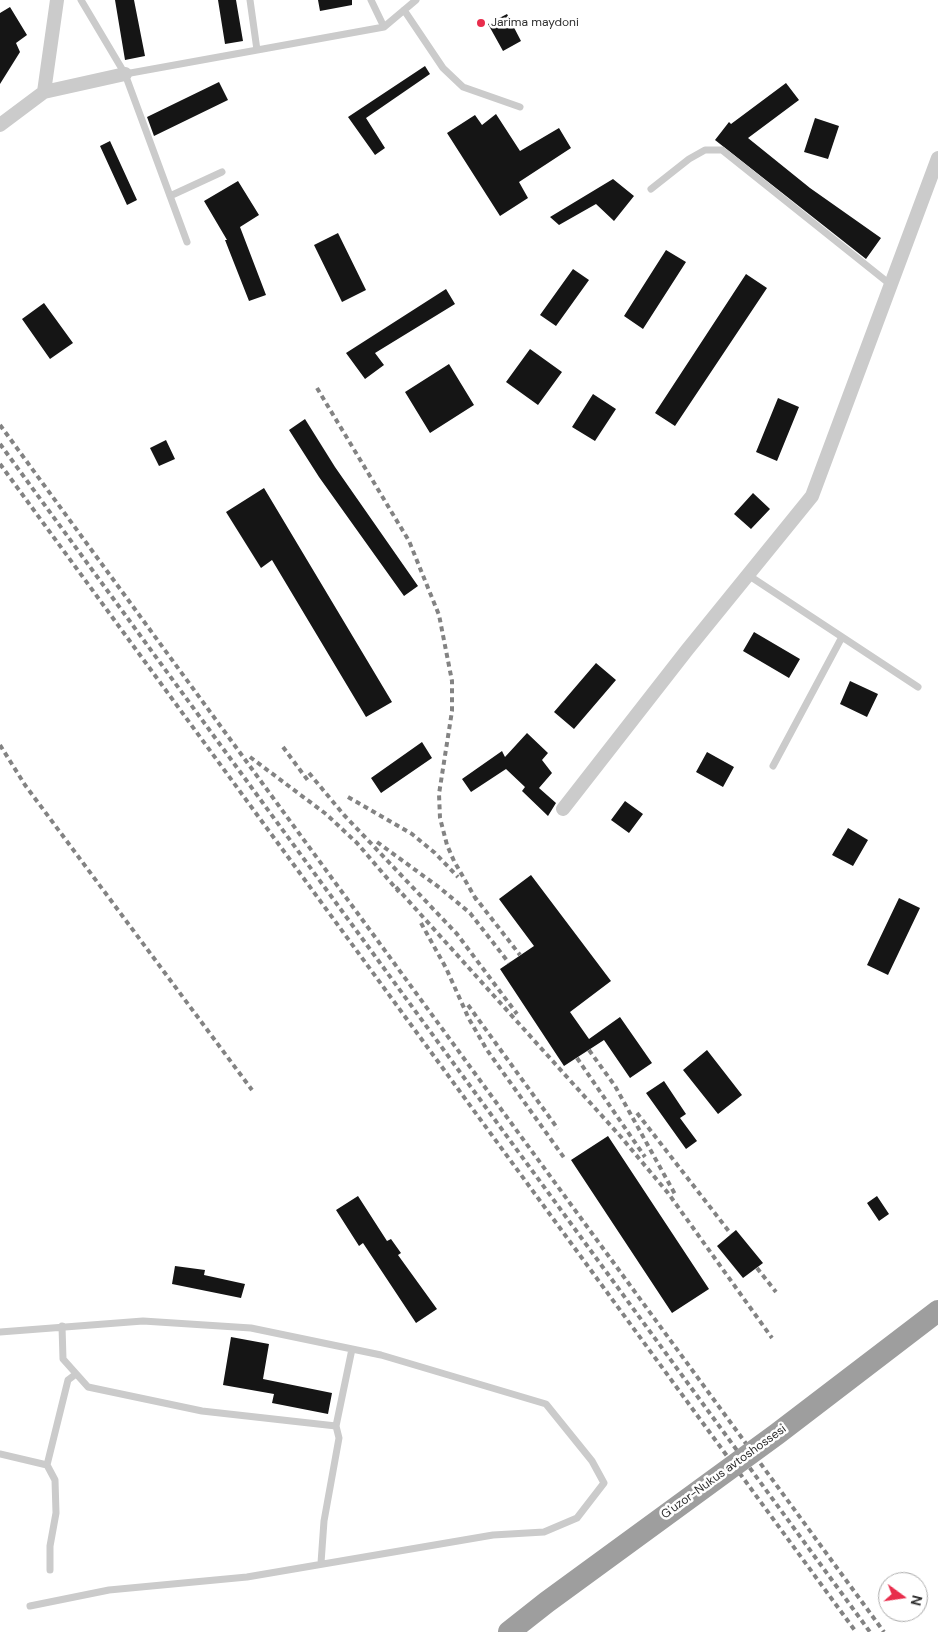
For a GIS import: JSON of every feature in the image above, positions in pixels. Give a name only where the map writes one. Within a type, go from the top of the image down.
[{"type":"highway","name":"G'uzor-Nukus avtoshossesi","points":[[509,1632],[547,1602],[777,1434],[938,1311]]},
{"type":"highway","name":"G'uzor-Nukus avtoshossesi","points":[[526,1632],[628,1553],[782,1441],[858,1390],[938,1326]]},
{"type":"street","points":[[44,92],[58,0]]},
{"type":"street","points":[[0,125],[44,92],[125,74]]},
{"type":"street","points":[[563,809],[812,496],[938,158]]},
{"type":"lane","points":[[81,0],[125,74],[187,242]]},
{"type":"lane","points":[[250,0],[256,50]]},
{"type":"lane","points":[[371,0],[384,26]]},
{"type":"lane","points":[[125,74],[384,26],[416,0]]},
{"type":"lane","points":[[404,10],[442,68],[463,87],[520,107]]},
{"type":"lane","points":[[651,189],[689,159],[705,150],[722,150],[891,284]]},
{"type":"lane","points":[[170,196],[222,172]]},
{"type":"lane","points":[[748,575],[918,687]]},
{"type":"lane","points":[[773,766],[842,637]]},
{"type":"lane","points":[[0,1332],[143,1321],[251,1328],[381,1355],[546,1404],[592,1461],[604,1483],[577,1518],[544,1532],[493,1535],[246,1577],[109,1590],[30,1606]]},
{"type":"lane","points":[[62,1326],[63,1359],[88,1387],[202,1411],[336,1426]]},
{"type":"lane","points":[[321,1563],[324,1520],[339,1438],[336,1426],[352,1349]]},
{"type":"lane","points":[[50,1570],[50,1546],[56,1513],[55,1480],[47,1465],[68,1380],[76,1374]]},
{"type":"lane","points":[[0,1454],[47,1465]]},
{"type":"building","points":[[115,0],[134,0],[145,56],[125,60]]},
{"type":"building","points":[[218,0],[236,0],[243,41],[225,44]]},
{"type":"building","points":[[318,0],[352,0],[352,5],[320,11]]},
{"type":"building","points":[[10,7],[27,35],[16,43],[20,52],[0,84],[0,13]]},
{"type":"building","points":[[507,14],[521,41],[503,51],[488,24]]},
{"type":"building","points":[[425,66],[430,74],[366,118],[385,148],[375,155],[348,117]]},
{"type":"building","points":[[219,82],[228,100],[154,136],[147,117]]},
{"type":"building","points":[[786,83],[799,100],[748,138],[810,188],[881,238],[866,259],[715,140],[729,122],[731,124]]},
{"type":"building","points":[[496,114],[520,151],[559,128],[571,148],[519,182],[528,198],[500,216],[447,133],[475,115],[482,125]]},
{"type":"building","points":[[815,118],[839,126],[828,159],[804,152]]},
{"type":"building","points":[[110,141],[137,200],[127,205],[100,146]]},
{"type":"building","points":[[613,179],[634,196],[614,221],[596,204],[559,225],[550,217]]},
{"type":"building","points":[[238,181],[259,215],[240,227],[266,295],[249,301],[225,240],[227,240],[204,201]]},
{"type":"building","points":[[338,233],[366,290],[342,302],[314,245]]},
{"type":"building","points":[[666,250],[686,262],[643,329],[624,316]]},
{"type":"building","points":[[573,269],[589,280],[556,326],[540,315]]},
{"type":"building","points":[[746,274],[767,288],[675,426],[655,413]]},
{"type":"building","points":[[446,289],[455,304],[375,353],[384,365],[365,379],[346,353]]},
{"type":"building","points":[[44,303],[73,343],[50,359],[22,319]]},
{"type":"building","points":[[530,349],[562,372],[538,405],[506,382]]},
{"type":"building","points":[[449,364],[474,405],[430,433],[405,392]]},
{"type":"building","points":[[593,394],[616,409],[595,441],[572,427]]},
{"type":"building","points":[[778,398],[799,407],[777,461],[756,452]]},
{"type":"building","points":[[305,419],[335,467],[418,586],[404,596],[319,477],[289,430]]},
{"type":"building","points":[[166,440],[175,459],[159,466],[150,448]]},
{"type":"building","points":[[264,488],[392,702],[366,717],[272,560],[261,568],[226,512]]},
{"type":"building","points":[[753,493],[770,509],[751,529],[734,514]]},
{"type":"building","points":[[754,632],[800,659],[789,678],[743,651]]},
{"type":"building","points":[[596,663],[616,680],[574,729],[554,712]]},
{"type":"building","points":[[850,681],[878,694],[867,717],[840,704]]},
{"type":"building","points":[[527,733],[548,753],[542,760],[552,773],[539,788],[556,803],[548,816],[522,791],[525,787],[506,769],[471,792],[462,779],[502,751],[505,757]]},
{"type":"building","points":[[422,742],[432,758],[381,793],[371,778]]},
{"type":"building","points":[[707,752],[734,767],[723,787],[696,772]]},
{"type":"building","points":[[625,801],[643,814],[629,833],[611,820]]},
{"type":"building","points":[[848,828],[868,840],[853,866],[832,855]]},
{"type":"building","points":[[531,875],[611,981],[570,1012],[589,1039],[620,1017],[652,1063],[630,1078],[604,1040],[564,1066],[500,969],[534,946],[499,899]]},
{"type":"building","points":[[899,898],[920,908],[888,975],[867,965]]},
{"type":"building","points":[[707,1050],[742,1095],[718,1114],[683,1070]]},
{"type":"building","points":[[664,1081],[686,1114],[680,1118],[697,1141],[686,1149],[646,1093]]},
{"type":"building","points":[[608,1136],[709,1289],[672,1313],[571,1160]]},
{"type":"building","points":[[358,1196],[387,1241],[391,1239],[401,1253],[398,1255],[437,1309],[416,1323],[363,1243],[359,1246],[336,1210]]},
{"type":"building","points":[[877,1196],[889,1214],[879,1221],[867,1203]]},
{"type":"building","points":[[736,1230],[763,1263],[743,1278],[717,1246]]},
{"type":"building","points":[[175,1266],[205,1270],[204,1275],[245,1284],[241,1298],[172,1284]]},
{"type":"building","points":[[231,1337],[269,1344],[263,1379],[332,1393],[328,1414],[272,1403],[274,1394],[223,1385]]},
{"type":"railway","points":[[317,388],[409,541],[439,615],[452,681],[452,711],[439,794],[440,818],[447,845],[454,861],[477,901]]},
{"type":"railway","points":[[0,425],[884,1632]]},
{"type":"railway","points":[[0,444],[870,1632]]},
{"type":"railway","points":[[0,464],[856,1632]]},
{"type":"railway","points":[[0,745],[25,785],[252,1090]]},
{"type":"railway","points":[[283,747],[309,782]]},
{"type":"railway","points":[[250,757],[326,814],[357,843],[399,892]]},
{"type":"railway","points":[[309,773],[344,815],[457,934],[517,1014]]},
{"type":"railway","points":[[348,797],[412,834],[435,853],[458,877]]},
{"type":"railway","points":[[377,842],[440,888],[470,913],[509,963]]},
{"type":"railway","points":[[396,887],[621,1137],[668,1193],[772,1338]]},
{"type":"railway","points":[[474,896],[520,955]]},
{"type":"railway","points":[[421,923],[446,968],[469,1019],[487,1050],[565,1159]]},
{"type":"railway","points":[[468,1005],[558,1129]]},
{"type":"railway","points":[[589,1050],[615,1086],[676,1196]]},
{"type":"railway","points":[[577,1058],[645,1157]]},
{"type":"railway","points":[[637,1113],[731,1234]]},
{"type":"railway","points":[[757,1268],[776,1292]]},
{"type":"place","name":"Jarima maydoni","points":[[481,23]]}]
